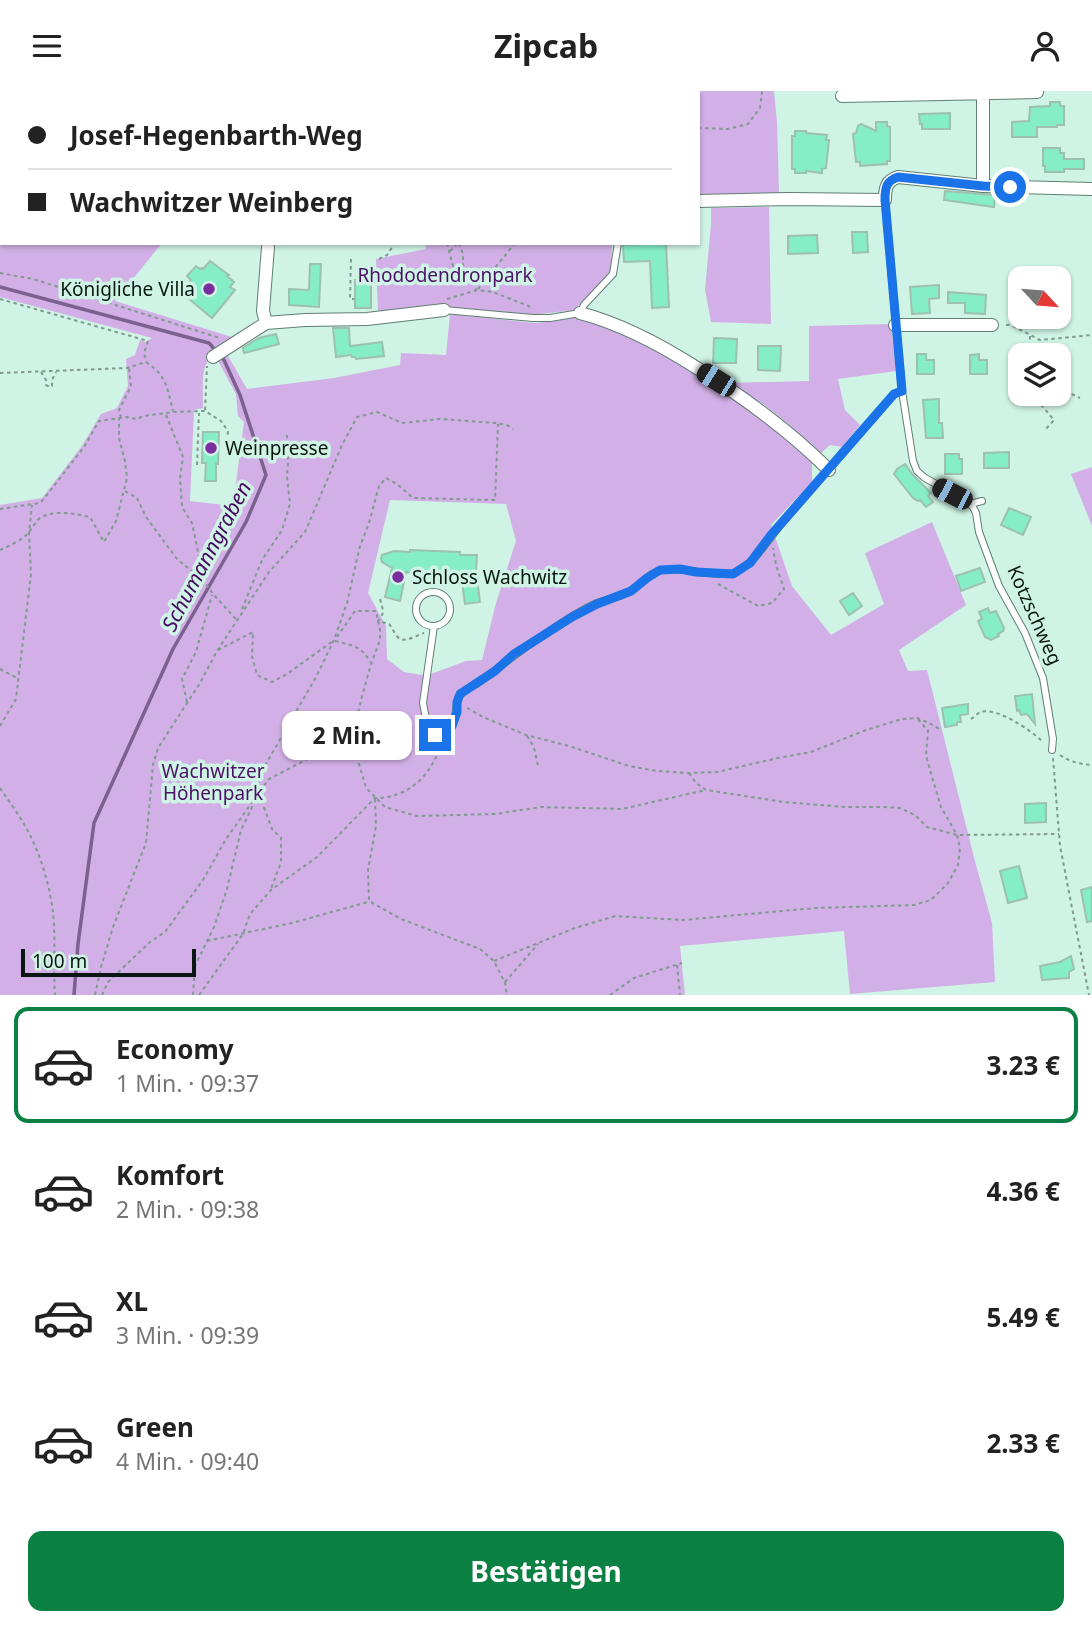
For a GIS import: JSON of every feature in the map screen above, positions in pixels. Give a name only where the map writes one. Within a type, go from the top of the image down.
[{"type":"street","points":[[842,96],[1037,92]]},
{"type":"street","points":[[983,94],[983,186]]},
{"type":"street","points":[[700,201],[885,200],[887,184],[898,177],[983,186],[1092,189]]},
{"type":"street","points":[[266,323],[263,311],[268,245]]},
{"type":"street","points":[[224,350],[266,323],[367,319],[443,305]]},
{"type":"street","points":[[580,313],[605,320],[677,355],[736,393],[789,432],[829,470]]},
{"type":"street","points":[[895,324],[992,325]]},
{"type":"lane","points":[[885,200],[902,391],[913,461],[917,471],[925,478],[970,504],[982,501]]},
{"type":"lane","points":[[443,305],[550,319],[580,313],[584,305],[613,274],[618,245]]},
{"type":"lane","points":[[433,628],[420,621],[415,610],[418,599],[428,592],[438,592],[444,595],[450,606],[448,617],[433,628],[423,703],[428,729],[440,736],[452,726],[460,694],[514,654],[572,617],[631,591],[660,570],[733,574],[750,563],[771,535],[894,394],[902,391]]},
{"type":"lane","name":"Kotzschweg","points":[[970,504],[976,513],[979,532],[999,586],[1025,633],[1042,678],[1053,739],[1052,750]]},
{"type":"path","points":[[700,128],[728,129],[748,124],[760,108],[762,91]]},
{"type":"path","points":[[379,259],[387,255],[394,245]]},
{"type":"path","points":[[448,245],[454,274],[467,274]]},
{"type":"path","points":[[450,251],[456,245]]},
{"type":"path","points":[[459,245],[463,254],[463,265],[477,290]]},
{"type":"path","points":[[443,305],[477,290],[513,245]]},
{"type":"path","points":[[351,260],[350,299],[354,299]]},
{"type":"path","points":[[0,273],[33,279],[224,350],[207,365],[205,411]]},
{"type":"path","points":[[477,290],[493,292],[532,308]]},
{"type":"path","points":[[0,299],[148,341],[146,362]]},
{"type":"path","points":[[992,325],[1011,325],[1040,340],[1092,335]]},
{"type":"path","points":[[1030,335],[1030,343]]},
{"type":"path","points":[[0,373],[129,367],[146,362],[159,370],[167,385],[173,412]]},
{"type":"path","points":[[0,549],[29,533],[42,516],[66,512],[90,517],[104,542],[116,521],[127,478],[119,438],[119,410],[131,386],[129,367]]},
{"type":"path","points":[[41,372],[46,385],[50,387],[57,372]]},
{"type":"path","points":[[46,380],[52,380]]},
{"type":"path","points":[[1071,394],[1080,398]]},
{"type":"path","points":[[1042,406],[1054,420],[1045,431]]},
{"type":"path","points":[[0,509],[39,503],[43,500],[84,447],[99,421],[205,411],[221,421],[228,431],[226,459]]},
{"type":"path","points":[[197,465],[199,412]]},
{"type":"path","points":[[95,995],[113,927],[146,843],[153,765],[158,748],[269,572],[306,532],[342,445],[357,417],[377,412],[402,423],[440,419],[498,423],[513,429]]},
{"type":"path","points":[[165,413],[183,457],[180,478],[182,507],[192,523],[204,581]]},
{"type":"path","points":[[193,995],[195,966],[227,889],[242,831],[258,794],[259,776],[316,677],[334,640],[380,486],[386,478],[413,498],[495,500],[498,423]]},
{"type":"path","points":[[237,620],[262,560],[282,530],[290,504],[287,435]]},
{"type":"path","points":[[125,491],[137,498],[146,517],[177,559],[204,581],[237,620]]},
{"type":"path","points":[[0,726],[16,699],[31,574],[29,533],[33,504]]},
{"type":"path","points":[[696,572],[758,606],[772,603],[784,589],[776,565],[771,535]]},
{"type":"path","points":[[187,704],[182,679],[196,652],[213,594]]},
{"type":"path","points":[[378,621],[383,610],[380,599]]},
{"type":"path","points":[[217,651],[253,632],[251,656],[257,675],[272,682],[334,640],[355,611],[376,611],[380,640],[360,700],[352,740],[366,787],[375,798],[385,807],[417,816],[495,814],[541,807],[622,809],[706,790],[784,802],[900,808],[915,815],[926,827],[957,835],[1059,834]]},
{"type":"path","points":[[378,621],[388,624],[400,639],[433,628]]},
{"type":"path","points":[[334,640],[365,652],[371,664]]},
{"type":"path","points":[[0,669],[18,678]]},
{"type":"path","points":[[457,702],[483,717],[526,735],[629,766],[689,773],[718,772],[811,752],[902,719],[916,718],[941,730]]},
{"type":"path","points":[[971,719],[979,713],[994,713],[1016,722],[1041,739]]},
{"type":"path","points":[[494,961],[575,928],[615,916],[683,920],[815,908],[914,905],[931,900],[948,883],[958,865],[960,848],[957,835],[942,807],[926,755],[928,731],[916,718]]},
{"type":"path","points":[[199,995],[243,934],[250,914],[271,890],[317,857],[375,798],[390,798],[400,794],[427,774],[437,758],[446,733]]},
{"type":"path","points":[[526,735],[534,747],[538,766]]},
{"type":"path","points":[[102,995],[108,982],[150,942],[165,932],[203,880],[226,839],[269,779],[321,752],[352,740]]},
{"type":"path","points":[[1052,750],[1067,760],[1092,765]]},
{"type":"path","points":[[1052,750],[1060,846],[1089,995]]},
{"type":"path","points":[[689,773],[696,783],[706,790]]},
{"type":"path","points":[[0,788],[26,827],[43,867],[53,911],[55,995]]},
{"type":"path","points":[[258,794],[272,829],[281,838],[281,862],[271,890]]},
{"type":"path","points":[[369,901],[368,870],[376,826],[375,798]]},
{"type":"path","points":[[207,941],[292,923],[369,901],[401,919],[480,949],[494,961],[505,983],[507,995]]},
{"type":"path","points":[[505,983],[538,944]]},
{"type":"path","points":[[610,995],[634,978],[682,963]]},
{"type":"path","points":[[677,964],[680,995]]},
{"type":"green space","points":[[700,91],[774,91],[779,193],[700,196]]},
{"type":"green space","points":[[769,207],[771,324],[711,322],[705,290],[711,208]]},
{"type":"green space","name":"Wachwitzer Höhenpark","points":[[0,245],[160,245],[115,301],[232,337],[208,361],[203,374],[203,408],[194,410],[190,501],[233,506],[244,422],[238,416],[236,394],[217,359],[227,354],[247,389],[334,378],[400,365],[401,353],[446,355],[450,314],[535,323],[578,317],[608,327],[671,359],[712,384],[777,430],[812,463],[812,482],[771,525],[792,586],[831,635],[884,604],[865,553],[932,522],[966,605],[899,650],[908,671],[927,670],[992,923],[995,982],[850,994],[844,931],[680,946],[685,995],[0,995],[0,505],[42,498],[82,446],[101,414],[117,408],[128,386],[126,359],[135,355],[140,340],[145,342],[152,338],[0,297]],"holes":[[[390,500],[506,504],[516,541],[496,603],[482,660],[466,661],[423,675],[404,672],[387,659],[386,626],[368,593]]]},
{"type":"green space","name":"Rhododendronpark","points":[[425,245],[612,245],[611,273],[574,310],[532,315],[435,307],[378,313],[376,259],[426,249]]},
{"type":"green space","points":[[891,324],[896,371],[838,379],[845,410],[860,425],[842,447],[830,445],[820,454],[763,404],[728,383],[809,381],[809,326]]},
{"type":"green space","points":[[1092,467],[1092,526],[1071,474]]},
{"type":"building","points":[[1050,102],[1060,102],[1060,106],[1064,106],[1064,125],[1037,127],[1037,137],[1012,137],[1012,122],[1029,121],[1030,107],[1050,106]]},
{"type":"building","points":[[950,113],[950,129],[922,129],[919,114]]},
{"type":"building","points":[[876,122],[887,122],[890,127],[890,161],[887,161],[887,164],[860,166],[860,162],[856,162],[853,134],[861,124],[876,131]]},
{"type":"building","points":[[795,131],[827,135],[826,140],[829,140],[826,168],[822,169],[822,173],[795,173],[795,169],[792,169],[792,136],[795,136]]},
{"type":"building","points":[[1043,148],[1060,148],[1064,159],[1084,159],[1084,169],[1045,172]]},
{"type":"building","points":[[945,191],[995,195],[994,207],[944,200]]},
{"type":"building","points":[[852,232],[867,232],[868,252],[853,253]]},
{"type":"building","points":[[817,235],[818,253],[788,254],[788,236]]},
{"type":"building","points":[[623,245],[666,245],[669,307],[652,308],[650,261],[624,262]]},
{"type":"building","name":"Königliche Villa","points":[[210,261],[229,275],[227,276],[234,282],[230,287],[235,290],[212,318],[189,299],[191,297],[184,291],[191,283],[187,276],[196,266],[203,269]]},
{"type":"building","points":[[310,264],[321,264],[319,307],[289,305],[289,289],[309,290]]},
{"type":"building","points":[[355,280],[371,280],[371,308],[355,308]]},
{"type":"building","points":[[939,285],[939,298],[929,299],[930,313],[912,314],[910,287]]},
{"type":"building","points":[[948,292],[986,295],[985,314],[965,313],[965,303],[948,303]]},
{"type":"building","points":[[333,328],[349,328],[350,346],[382,342],[384,356],[356,359],[351,355],[336,357]]},
{"type":"building","points":[[276,334],[279,344],[244,353],[243,348],[259,338]]},
{"type":"building","points":[[714,338],[737,339],[736,363],[713,363]]},
{"type":"building","points":[[758,346],[781,346],[780,371],[758,370]]},
{"type":"building","points":[[917,354],[926,354],[926,360],[934,360],[934,374],[917,374]]},
{"type":"building","points":[[979,354],[979,360],[987,360],[987,374],[970,374],[970,355]]},
{"type":"building","points":[[939,399],[939,423],[942,423],[943,438],[926,438],[923,400]]},
{"type":"building","name":"Weinpresse","points":[[203,432],[219,432],[216,481],[205,481],[206,463],[202,463]]},
{"type":"building","points":[[1009,452],[1009,468],[984,468],[984,453]]},
{"type":"building","points":[[945,454],[959,454],[959,459],[962,459],[962,474],[945,474]]},
{"type":"building","points":[[905,464],[931,493],[928,496],[933,502],[926,507],[920,500],[913,498],[894,474]]},
{"type":"building","points":[[1009,508],[1031,517],[1023,535],[1001,525]]},
{"type":"building","name":"Schloss Wachwitz","points":[[410,550],[477,555],[480,602],[465,604],[461,575],[440,574],[440,582],[427,581],[428,574],[406,572],[400,601],[385,597],[392,568],[382,562],[382,555]]},
{"type":"building","points":[[980,568],[985,582],[961,591],[956,576]]},
{"type":"building","points":[[853,593],[862,606],[849,615],[840,601]]},
{"type":"building","points":[[988,608],[990,613],[996,611],[1004,628],[999,636],[991,640],[985,637],[978,621],[982,619],[979,612]]},
{"type":"building","points":[[1032,694],[1035,724],[1027,714],[1021,715],[1019,710],[1017,711],[1015,696]]},
{"type":"building","points":[[968,704],[968,714],[960,715],[961,722],[945,727],[942,708]]},
{"type":"building","points":[[1046,803],[1046,822],[1025,823],[1025,804]]},
{"type":"building","points":[[1019,866],[1027,898],[1008,903],[1000,871]]},
{"type":"building","points":[[1092,887],[1092,921],[1087,922],[1081,890]]},
{"type":"building","points":[[1071,956],[1074,969],[1069,972],[1069,978],[1042,980],[1040,966],[1060,962]]},
{"type":"waterway","name":"Schumanngraben","points":[[0,287],[209,343],[224,360],[240,395],[266,475],[246,522],[173,649],[94,823],[74,995]]},
{"type":"place","name":"Königliche Villa","points":[[209,289]]},
{"type":"place","name":"Weinpresse","points":[[211,448]]},
{"type":"place","name":"Schloss Wachwitz","points":[[398,577]]},
{"type":"route","points":[[435,735],[446,733],[452,726],[460,694],[495,671],[514,654],[572,617],[631,591],[660,570],[733,574],[750,563],[771,535],[894,394],[902,391],[885,200],[887,184],[898,177],[1010,187]]}]
